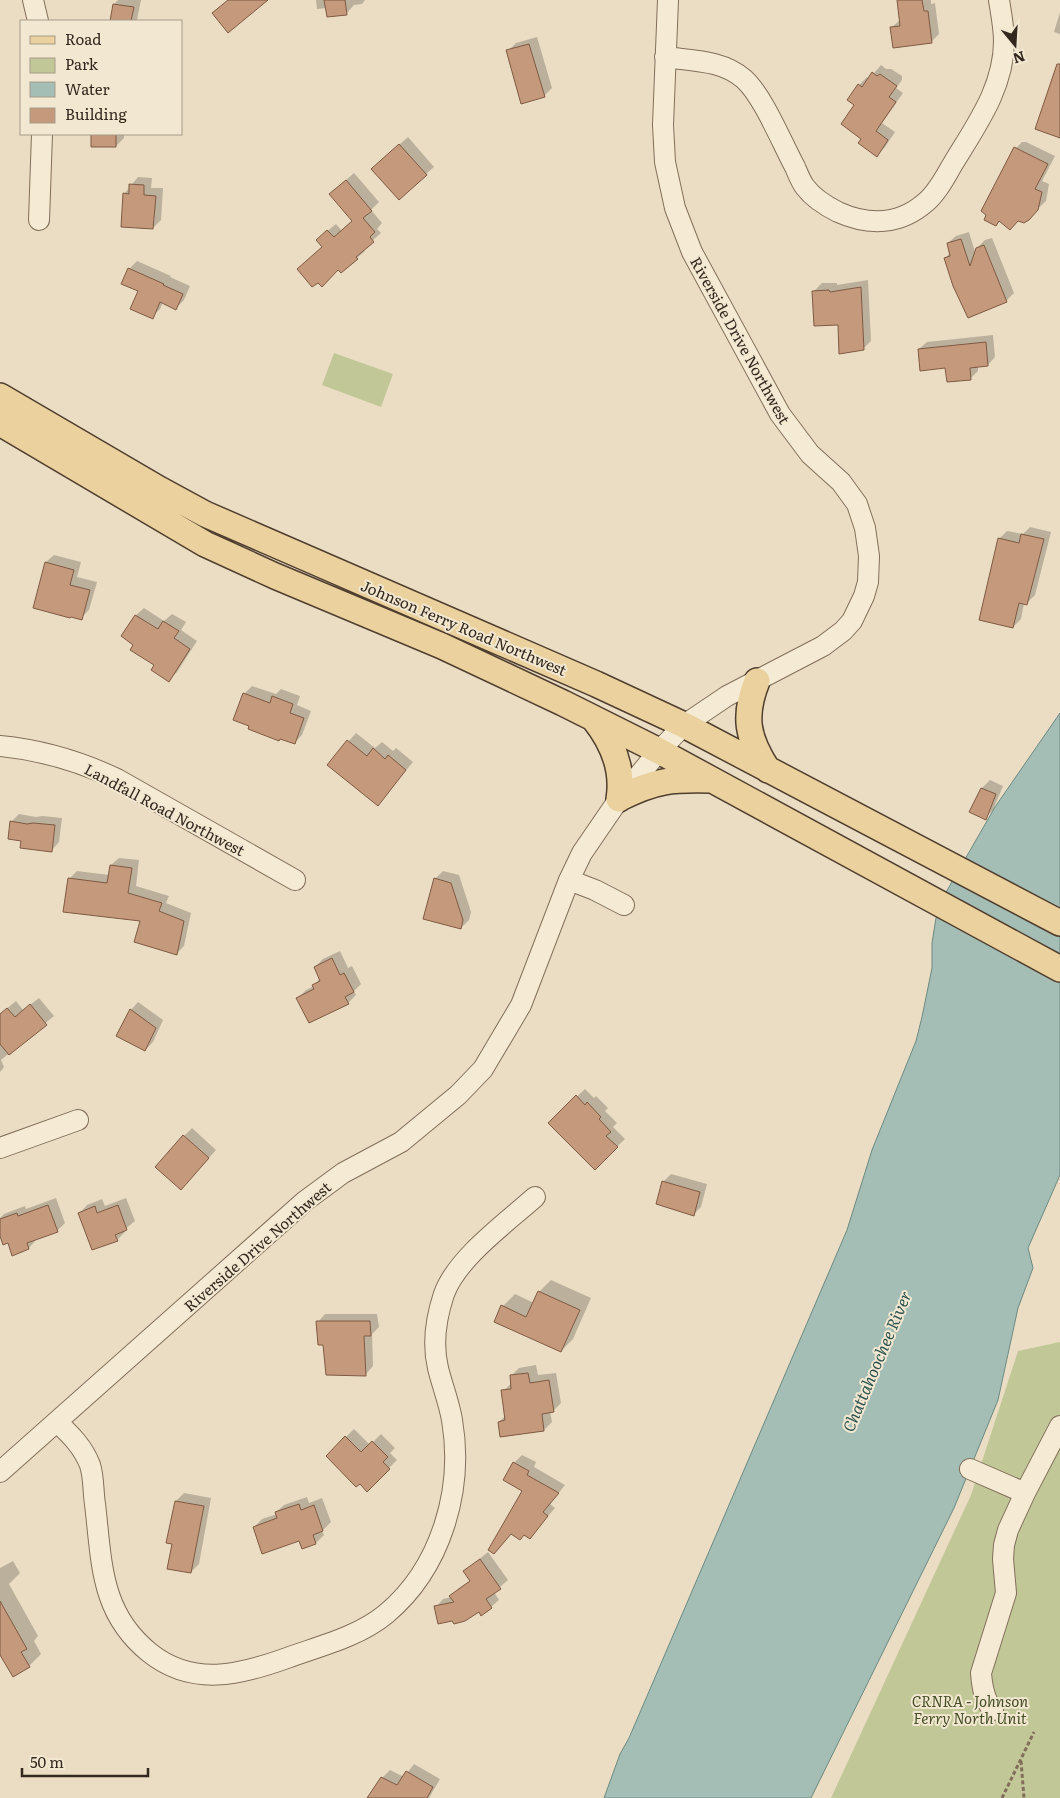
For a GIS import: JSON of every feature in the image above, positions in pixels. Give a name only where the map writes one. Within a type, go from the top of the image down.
[{"type":"main road","name":"Johnson Ferry Road Northwest","points":[[0,396],[159,490],[206,514],[589,681],[684,725],[1060,923]]},
{"type":"main road","name":"Johnson Ferry Road Northwest","points":[[0,423],[205,544],[266,572],[442,646],[659,750],[1060,969]]},
{"type":"main road","points":[[757,681],[751,696],[748,721],[756,748],[768,770]]},
{"type":"main road","points":[[592,717],[610,742],[617,760],[620,799],[636,790],[664,781],[713,780]]},
{"type":"street","points":[[33,0],[38,20]]},
{"type":"street","name":"Riverside Drive Northwest","points":[[0,1472],[305,1200],[343,1173],[400,1142],[458,1096],[483,1070],[522,1005],[569,880],[582,853],[620,799],[659,750],[684,725],[727,696],[823,646],[843,632],[852,621],[864,596],[868,582],[869,556],[861,516],[850,492],[842,482],[810,454],[789,428],[692,252],[675,208],[665,162],[663,125],[668,0]]},
{"type":"street","points":[[665,58],[714,63],[730,69],[745,80],[759,98],[805,188],[823,205],[852,218],[870,222],[892,220],[913,212],[927,202],[938,188],[990,102],[1000,74],[1004,41],[999,0]]},
{"type":"street","points":[[39,220],[42,135]]},
{"type":"street","name":"Landfall Road Northwest","points":[[0,746],[26,748],[57,755],[88,766],[125,784],[295,880]]},
{"type":"street","points":[[569,880],[595,890],[624,905]]},
{"type":"street","points":[[0,1148],[78,1120]]},
{"type":"street","points":[[57,1422],[77,1441],[90,1466],[104,1577],[111,1604],[128,1632],[151,1654],[168,1664],[187,1671],[207,1675],[231,1675],[255,1670],[355,1633],[385,1614],[412,1587],[434,1552],[450,1510],[455,1474],[455,1438],[450,1406],[438,1366],[435,1343],[436,1320],[445,1292],[469,1256],[535,1197]]},
{"type":"street","points":[[993,1710],[984,1692],[981,1673],[1006,1593],[1003,1559],[1004,1545],[1008,1530],[1025,1493],[1060,1426]]},
{"type":"street","points":[[970,1469],[1025,1493]]},
{"type":"path","points":[[1002,1798],[1034,1732]]},
{"type":"path","points":[[1021,1761],[1024,1798]]},
{"type":"green space","points":[[334,353],[393,374],[381,407],[322,385]]},
{"type":"green space","name":"CRNRA - Johnson Ferry North Unit","points":[[1060,1342],[1060,1798],[831,1798],[971,1495],[1018,1351]]},
{"type":"water","name":"Chattahoochee River","points":[[1060,713],[1060,1175],[1028,1248],[1033,1268],[1018,1308],[998,1400],[954,1508],[811,1798],[604,1798],[620,1754],[629,1738],[847,1230],[872,1150],[916,1041],[932,968],[932,943],[936,918],[945,894],[995,807]]},
{"type":"building","points":[[228,0],[268,0],[228,33],[212,13]]},
{"type":"building","points":[[324,0],[345,0],[347,15],[327,17]]},
{"type":"building","points":[[897,0],[922,0],[924,11],[928,11],[932,43],[893,48],[890,27],[900,26]]},
{"type":"building","points":[[113,4],[134,7],[131,20],[110,20]]},
{"type":"building","points":[[529,44],[545,97],[521,104],[506,50]]},
{"type":"building","points":[[1057,64],[1060,64],[1060,138],[1035,129]]},
{"type":"building","points":[[872,72],[877,76],[880,74],[897,86],[889,97],[896,102],[876,131],[888,140],[877,157],[858,143],[861,139],[841,124],[854,105],[847,100],[858,84],[862,87]]},
{"type":"building","points":[[91,135],[116,135],[116,147],[91,147]]},
{"type":"building","points":[[399,144],[427,175],[399,200],[371,169]]},
{"type":"building","points":[[1014,147],[1048,164],[1035,189],[1042,192],[1038,210],[1029,220],[1024,223],[1018,221],[1010,230],[999,221],[996,226],[984,220],[986,215],[981,211]]},
{"type":"building","points":[[346,180],[372,211],[363,218],[375,232],[370,237],[374,242],[341,273],[338,270],[322,287],[318,283],[312,287],[297,269],[322,247],[316,240],[327,230],[334,237],[352,221],[329,194]]},
{"type":"building","points":[[129,184],[144,185],[144,195],[156,196],[153,229],[121,227],[123,193],[129,194]]},
{"type":"building","points":[[961,239],[970,266],[976,248],[984,245],[1007,302],[968,318],[953,286],[944,258],[950,256],[947,243]]},
{"type":"building","points":[[128,268],[183,294],[176,310],[160,302],[153,319],[130,309],[138,291],[121,284]]},
{"type":"building","points":[[861,287],[864,350],[839,354],[838,325],[814,326],[812,291],[829,290],[830,292]]},
{"type":"building","points":[[986,342],[988,366],[970,368],[971,380],[947,382],[945,368],[920,371],[918,349]]},
{"type":"building","points":[[1021,534],[1044,539],[1027,605],[1019,603],[1013,628],[979,620],[998,538],[1019,543]]},
{"type":"building","points":[[45,562],[74,570],[70,585],[90,590],[82,620],[33,608]]},
{"type":"building","points":[[135,615],[158,629],[163,621],[179,631],[174,638],[190,649],[169,682],[151,670],[154,665],[130,650],[133,645],[121,636]]},
{"type":"building","points":[[243,693],[270,703],[272,696],[293,704],[290,713],[304,718],[295,744],[280,739],[279,741],[248,729],[249,726],[233,720]]},
{"type":"building","points":[[347,740],[367,756],[373,748],[385,759],[388,755],[406,770],[378,806],[327,765]]},
{"type":"building","points":[[981,788],[996,794],[986,820],[969,812]]},
{"type":"building","points":[[10,821],[55,825],[52,852],[20,848],[21,841],[8,839]]},
{"type":"building","points":[[110,865],[132,868],[128,893],[162,903],[159,911],[184,921],[177,955],[134,942],[140,921],[63,912],[68,878],[107,883]]},
{"type":"building","points":[[434,878],[451,883],[463,920],[461,929],[423,919]]},
{"type":"building","points":[[332,958],[340,975],[344,973],[354,992],[345,997],[349,1004],[309,1023],[296,998],[314,989],[312,985],[320,981],[314,967]]},
{"type":"building","points":[[30,1004],[47,1025],[9,1055],[0,1044],[0,1014],[7,1008],[15,1017]]},
{"type":"building","points":[[130,1009],[156,1028],[145,1051],[116,1036]]},
{"type":"building","points":[[576,1095],[585,1105],[587,1102],[601,1117],[599,1119],[611,1132],[606,1136],[618,1147],[595,1170],[548,1123]]},
{"type":"building","points":[[183,1135],[209,1158],[181,1190],[155,1167]]},
{"type":"building","points":[[662,1181],[700,1192],[694,1216],[656,1204]]},
{"type":"building","points":[[48,1205],[58,1232],[27,1243],[29,1249],[12,1256],[8,1243],[3,1245],[0,1236],[0,1219],[17,1213],[18,1216]]},
{"type":"building","points":[[118,1205],[127,1230],[115,1235],[118,1241],[92,1250],[78,1213],[95,1206],[97,1213]]},
{"type":"building","points":[[538,1291],[580,1310],[561,1352],[494,1322],[501,1305],[526,1317]]},
{"type":"building","points":[[316,1321],[370,1321],[371,1336],[364,1336],[366,1376],[326,1375],[323,1345],[318,1345]]},
{"type":"building","points":[[528,1373],[530,1383],[549,1380],[554,1412],[542,1414],[544,1431],[500,1437],[498,1422],[505,1420],[501,1390],[511,1389],[510,1375]]},
{"type":"building","points":[[345,1436],[361,1452],[372,1441],[388,1457],[383,1462],[390,1469],[367,1492],[360,1484],[356,1487],[326,1456]]},
{"type":"building","points":[[513,1462],[529,1471],[527,1475],[559,1493],[543,1512],[548,1516],[530,1539],[524,1535],[520,1540],[511,1534],[494,1554],[488,1550],[522,1491],[503,1480]]},
{"type":"building","points":[[175,1501],[204,1506],[191,1573],[167,1569],[172,1544],[166,1543]]},
{"type":"building","points":[[299,1504],[301,1510],[314,1505],[323,1531],[313,1535],[316,1544],[302,1549],[299,1541],[262,1554],[253,1527],[277,1518],[275,1512]]},
{"type":"building","points":[[480,1559],[501,1589],[486,1599],[492,1608],[481,1616],[479,1612],[465,1621],[454,1624],[452,1621],[438,1624],[434,1606],[454,1602],[449,1596],[470,1581],[463,1571]]},
{"type":"building","points":[[0,1601],[27,1649],[21,1652],[30,1667],[13,1677],[0,1655]]},
{"type":"building","points":[[406,1771],[433,1787],[427,1798],[367,1798],[381,1777],[397,1785]]}]
